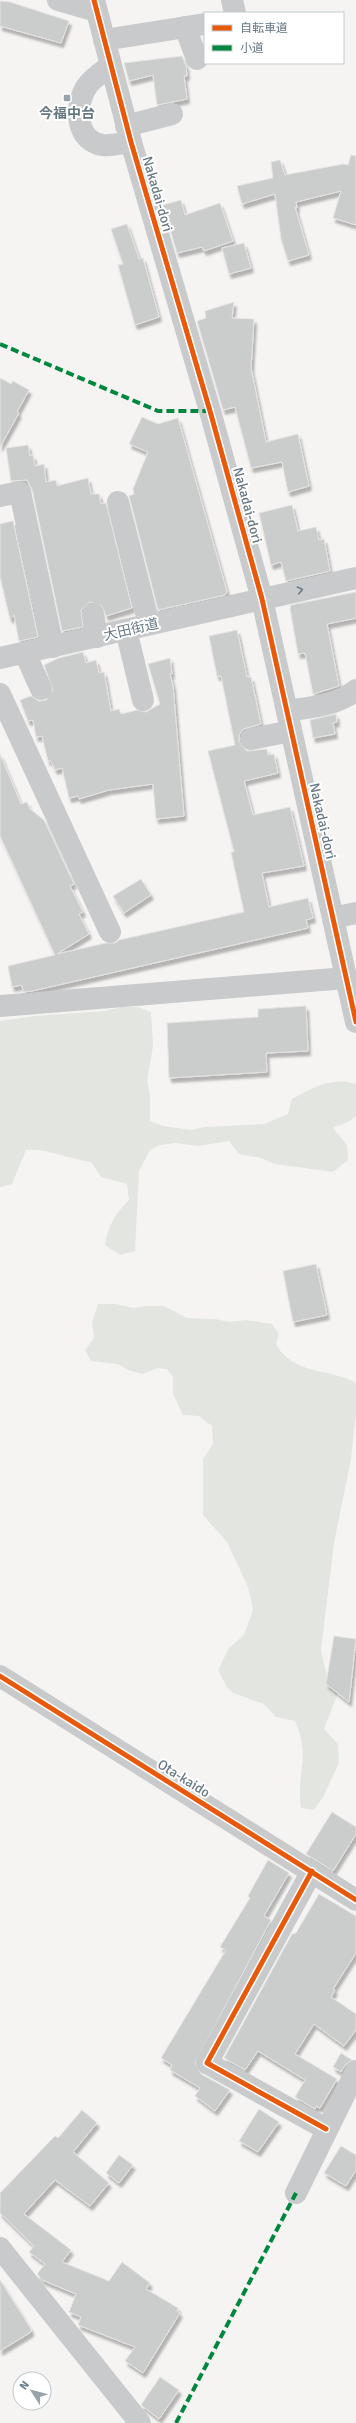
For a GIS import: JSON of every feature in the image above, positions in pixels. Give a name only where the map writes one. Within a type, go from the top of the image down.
[{"type":"street","points":[[58,0],[95,5]]},
{"type":"street","points":[[232,0],[235,12]]},
{"type":"street","name":"Nakadai-dori","points":[[95,5],[128,134],[210,411],[262,599],[356,1022]]},
{"type":"street","points":[[104,40],[195,26],[197,59]]},
{"type":"street","points":[[110,66],[95,78],[83,94],[79,114],[81,127],[85,135],[101,145],[172,114]]},
{"type":"street","points":[[0,496],[20,492],[53,647]]},
{"type":"street","points":[[118,502],[149,624]]},
{"type":"street","name":"大田街道","points":[[0,658],[356,578]]},
{"type":"street","points":[[93,614],[97,636]]},
{"type":"street","points":[[126,630],[143,700]]},
{"type":"street","points":[[25,653],[41,689]]},
{"type":"street","points":[[251,739],[289,721],[346,698],[356,690]]},
{"type":"street","points":[[0,694],[110,932]]},
{"type":"street","points":[[333,918],[356,913]]},
{"type":"street","points":[[0,1006],[346,978]]},
{"type":"street","name":"Ota-kaido","points":[[0,1676],[356,1900]]},
{"type":"street","points":[[312,1871],[207,2063],[326,2129]]},
{"type":"street","points":[[296,2193],[326,2129],[356,2071]]},
{"type":"street","points":[[0,2248],[130,2420]]},
{"type":"shaded area","points":[[121,1007],[138,1007],[151,1012],[153,1046],[147,1081],[150,1094],[150,1121],[163,1126],[191,1130],[204,1127],[264,1124],[288,1114],[292,1099],[307,1091],[331,1082],[347,1082],[356,1084],[356,1116],[348,1122],[333,1128],[347,1145],[348,1160],[333,1172],[275,1164],[261,1158],[239,1154],[229,1141],[198,1146],[176,1143],[160,1145],[150,1150],[139,1171],[135,1251],[120,1255],[105,1245],[113,1220],[129,1200],[127,1184],[101,1177],[91,1162],[50,1152],[26,1150],[12,1184],[0,1187],[0,1021],[35,1016],[104,1011]]},
{"type":"shaded area","points":[[98,1304],[116,1304],[133,1308],[164,1306],[187,1318],[215,1319],[230,1322],[246,1320],[272,1324],[279,1334],[276,1344],[283,1354],[292,1361],[312,1370],[346,1378],[356,1383],[356,1413],[351,1459],[334,1543],[321,1650],[329,1685],[338,1693],[324,1729],[338,1744],[339,1763],[323,1797],[314,1810],[301,1808],[300,1785],[303,1755],[300,1734],[295,1721],[276,1717],[264,1704],[233,1693],[227,1687],[218,1670],[229,1648],[244,1635],[253,1610],[248,1587],[227,1542],[203,1515],[203,1459],[213,1444],[212,1426],[199,1416],[183,1415],[173,1394],[173,1377],[167,1369],[158,1368],[142,1374],[130,1371],[118,1364],[91,1361],[85,1350],[94,1338],[92,1322]]},
{"type":"building","points":[[0,1],[10,2],[69,21],[61,43],[0,26]]},
{"type":"building","points":[[182,56],[186,66],[187,76],[184,76],[187,99],[157,105],[153,75],[129,81],[124,63]]},
{"type":"building","points":[[351,155],[356,156],[356,225],[333,218],[341,191],[296,202],[297,208],[295,207],[309,255],[288,261],[281,239],[275,194],[242,204],[237,186],[273,178],[271,162],[280,160],[285,175],[343,164],[348,165]]},
{"type":"building","points":[[181,200],[185,215],[220,203],[233,241],[204,251],[202,247],[177,253],[163,205]]},
{"type":"building","points":[[127,224],[139,259],[143,258],[159,317],[135,325],[118,265],[123,264],[111,229]]},
{"type":"building","points":[[244,243],[251,268],[229,274],[222,248]]},
{"type":"building","points":[[234,302],[232,318],[254,319],[251,368],[266,442],[298,434],[309,486],[288,492],[282,462],[251,468],[235,407],[223,410],[197,321],[206,318],[205,311]]},
{"type":"building","points":[[0,378],[11,384],[13,381],[29,390],[17,412],[19,413],[0,447]]},
{"type":"building","points":[[142,417],[158,424],[178,418],[227,592],[225,595],[158,610],[129,496],[134,494],[133,489],[148,452],[129,444]]},
{"type":"building","points":[[28,445],[30,456],[33,455],[35,466],[44,464],[46,482],[56,480],[57,486],[88,478],[91,494],[99,494],[101,504],[106,503],[132,608],[106,616],[102,606],[90,602],[81,610],[83,627],[62,631],[32,489],[27,480],[11,481],[6,448]]},
{"type":"building","points":[[292,505],[298,531],[316,527],[319,540],[324,539],[330,571],[286,581],[281,562],[271,565],[259,513]]},
{"type":"building","points":[[13,521],[38,637],[19,641],[14,615],[10,619],[0,577],[0,524]]},
{"type":"building","points":[[356,592],[356,618],[327,624],[339,686],[313,694],[305,653],[298,654],[290,608],[291,605]]},
{"type":"building","points":[[237,630],[247,677],[251,677],[261,724],[243,729],[239,735],[239,742],[247,751],[267,749],[268,755],[274,754],[278,773],[244,781],[253,815],[290,807],[304,866],[262,873],[269,907],[308,898],[313,918],[306,920],[308,928],[32,991],[23,992],[22,985],[12,987],[8,966],[55,955],[0,836],[0,754],[21,804],[27,802],[30,809],[44,820],[74,884],[70,886],[83,912],[79,914],[89,934],[57,954],[106,943],[115,943],[119,940],[244,912],[231,852],[234,852],[208,751],[235,745],[221,676],[217,676],[209,636]]},
{"type":"building","points":[[83,652],[86,663],[96,660],[99,673],[104,672],[111,711],[119,709],[121,714],[137,710],[146,712],[160,704],[148,664],[170,658],[172,674],[170,674],[173,686],[184,816],[156,819],[153,784],[109,790],[79,799],[78,796],[69,798],[62,768],[55,770],[51,761],[48,761],[42,736],[36,737],[33,720],[28,721],[20,700],[31,696],[39,701],[46,700],[53,690],[44,665],[59,658]]},
{"type":"building","points":[[336,714],[337,722],[333,723],[335,734],[313,738],[310,720]]},
{"type":"building","points":[[141,879],[151,895],[124,913],[113,896]]},
{"type":"building","points":[[306,1006],[308,1051],[266,1053],[267,1072],[169,1078],[167,1023],[258,1017],[258,1009]]},
{"type":"building","points":[[316,1264],[327,1315],[293,1322],[283,1271]]},
{"type":"building","points":[[334,1636],[356,1639],[349,1702],[326,1684]]},
{"type":"building","points":[[332,1812],[356,1827],[356,1834],[333,1871],[306,1854]]},
{"type":"building","points":[[268,1860],[289,1873],[264,1916],[271,1920],[195,2063],[201,2074],[230,2090],[215,2111],[195,2096],[200,2088],[170,2070],[172,2065],[161,2058],[226,1950],[220,1947],[250,1898],[248,1896]]},
{"type":"building","points":[[319,1894],[356,1916],[356,1953],[333,1989],[335,1990],[331,1997],[356,2014],[356,2030],[344,2046],[314,2024],[295,2054],[337,2079],[320,2108],[316,2106],[315,2109],[295,2097],[305,2080],[258,2051],[245,2070],[224,2058],[292,1934],[296,1933]]},
{"type":"building","points":[[341,2053],[352,2060],[345,2065],[341,2072],[333,2067]]},
{"type":"building","points":[[259,2109],[279,2122],[258,2152],[239,2141]]},
{"type":"building","points":[[82,2110],[97,2123],[73,2152],[109,2183],[90,2206],[55,2180],[24,2214],[71,2250],[62,2262],[109,2281],[122,2262],[150,2283],[146,2289],[178,2308],[177,2311],[180,2313],[143,2373],[125,2361],[135,2347],[78,2325],[81,2317],[69,2312],[76,2294],[42,2280],[37,2274],[45,2264],[29,2252],[34,2246],[0,2213],[0,2193],[55,2136],[58,2138]]},
{"type":"building","points":[[341,2146],[356,2155],[356,2170],[346,2186],[324,2173]]},
{"type":"building","points":[[119,2155],[133,2165],[119,2183],[106,2173]]},
{"type":"building","points":[[0,2280],[31,2329],[31,2332],[0,2351]]},
{"type":"building","points":[[160,2377],[179,2390],[159,2419],[141,2405]]},
{"type":"marked path","points":[[0,344],[158,411],[210,411]]},
{"type":"marked path","points":[[176,2423],[296,2193]]},
{"type":"cycle path","points":[[94,0],[131,142],[210,411],[262,599],[356,1022]]},
{"type":"cycle path","points":[[0,1676],[356,1900]]},
{"type":"cycle path","points":[[312,1871],[207,2063],[326,2129]]},
{"type":"place","name":"今福中台","points":[[67,98]]}]
